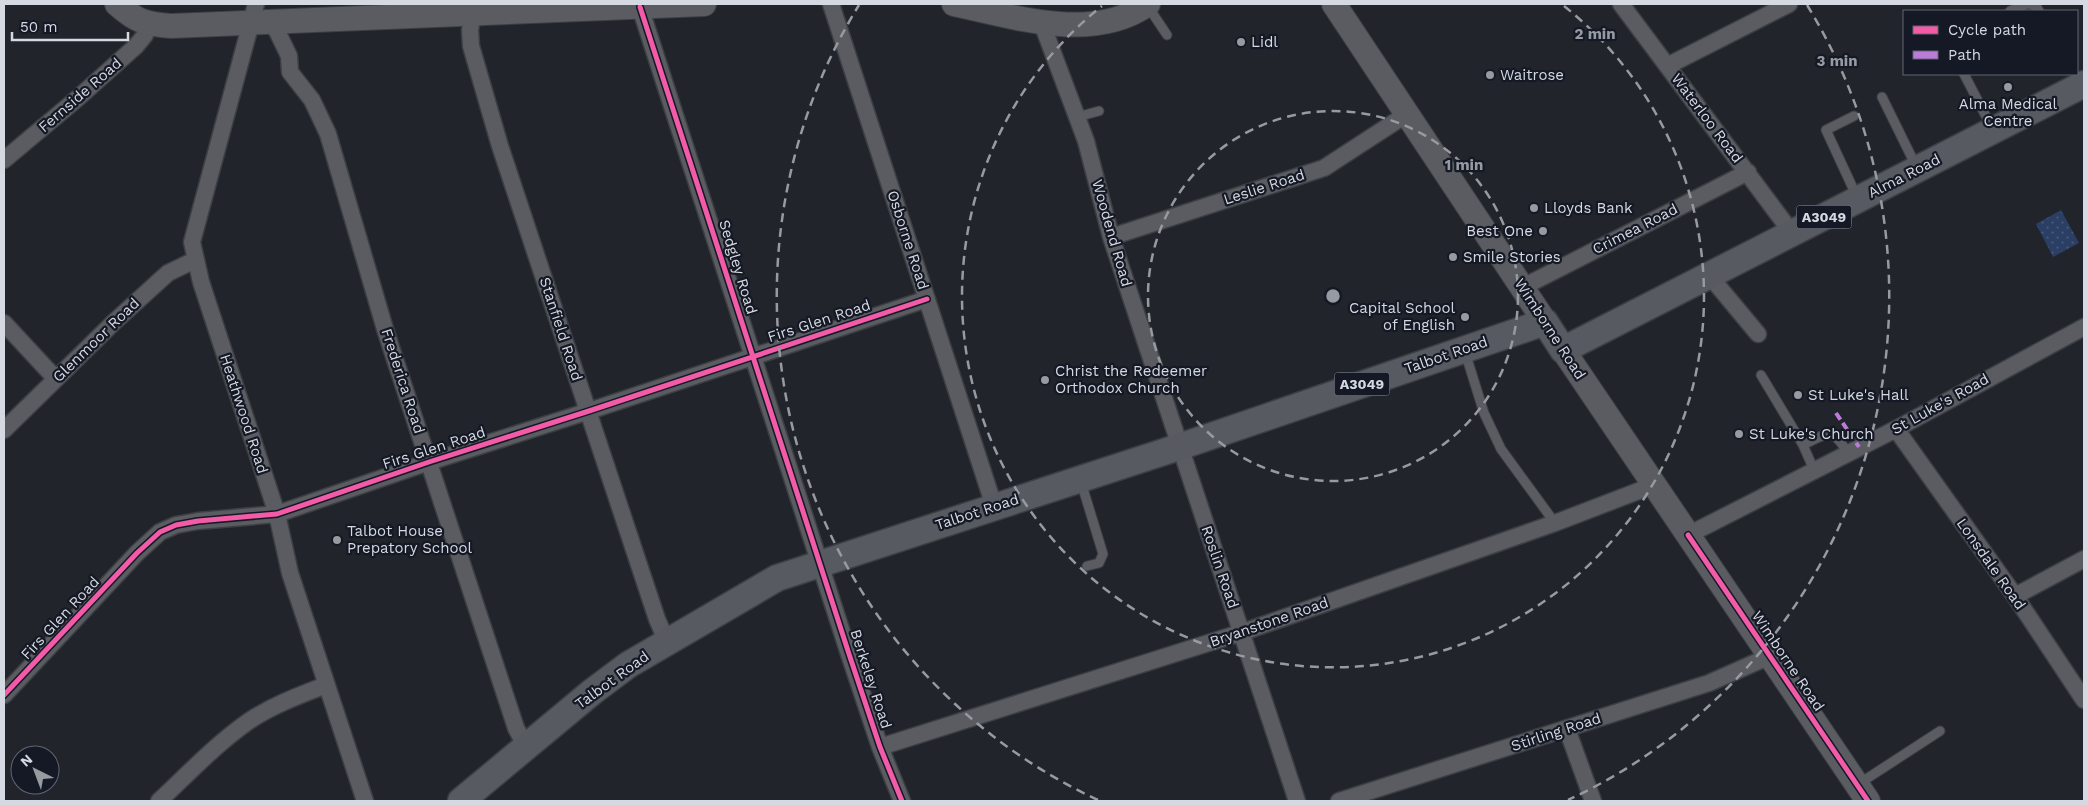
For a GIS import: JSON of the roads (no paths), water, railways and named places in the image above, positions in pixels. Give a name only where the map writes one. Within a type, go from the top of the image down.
[{"type":"main road","name":"Alma Road","points":[[1563,350],[2079,84]]},
{"type":"main road","name":"Talbot Road","points":[[461,801],[592,692],[628,665],[777,578],[1179,446],[1545,322]]},
{"type":"main road","name":"Wimborne Road","points":[[1545,322],[1563,350]]},
{"type":"street","points":[[117,4],[136,19],[148,24],[171,26],[258,16],[704,4]]},
{"type":"street","name":"Osborne Road","points":[[830,4],[994,506]]},
{"type":"street","points":[[954,4],[1026,14],[1074,24],[1104,23],[1125,18],[1148,4]]},
{"type":"street","name":"Waterloo Road","points":[[1621,4],[1792,233]]},
{"type":"street","points":[[1668,66],[1789,4]]},
{"type":"street","name":"Wimborne Road","points":[[1340,6],[1407,114],[1545,322]]},
{"type":"street","name":"Sedgley Road","points":[[640,7],[699,184],[752,356],[822,563]]},
{"type":"street","name":"Stanfield Road","points":[[482,10],[470,30],[471,46],[500,146],[657,619],[667,642]]},
{"type":"street","name":"Woodend Road","points":[[1026,14],[1077,117],[1086,141],[1111,237],[1179,446]]},
{"type":"street","name":"Heathwood Road","points":[[258,16],[195,226],[192,242],[195,260],[277,514],[290,573],[365,801]]},
{"type":"street","name":"Frederica Road","points":[[258,16],[277,32],[288,56],[290,72],[312,100],[328,134],[385,330],[516,728],[526,746]]},
{"type":"street","name":"Fernside Road","points":[[4,160],[136,46],[145,35],[148,24]]},
{"type":"street","name":"Leslie Road","points":[[1111,237],[1324,168],[1407,114]]},
{"type":"street","name":"Crimea Road","points":[[1523,287],[1748,172]]},
{"type":"street","name":"Glenmoor Road","points":[[4,430],[168,273],[195,260]]},
{"type":"street","points":[[1708,274],[1758,334]]},
{"type":"street","name":"Firs Glen Road","points":[[4,695],[137,553],[160,532],[176,525],[198,521],[277,514],[429,462],[927,299]]},
{"type":"street","points":[[4,324],[56,379]]},
{"type":"street","name":"St Luke's Road","points":[[1688,535],[1896,429],[2084,327]]},
{"type":"street","name":"Wimborne Road","points":[[1563,350],[1862,793]]},
{"type":"street","name":"Lonsdale Road","points":[[1896,429],[2015,596],[2084,700]]},
{"type":"street","name":"Roslin Road","points":[[1179,446],[1243,632],[1297,801]]},
{"type":"street","name":"Bryanstone Road","points":[[880,747],[1243,632],[1555,523],[1654,485]]},
{"type":"street","points":[[2015,596],[2084,559]]},
{"type":"street","name":"Berkeley Road","points":[[822,563],[880,747],[902,801]]},
{"type":"street","name":"Stirling Road","points":[[1339,801],[1709,683],[1770,656]]},
{"type":"street","points":[[159,801],[216,747],[248,722],[281,703],[326,684]]},
{"type":"street","points":[[1567,728],[1593,801]]},
{"type":"lane","points":[[1148,4],[1167,35]]},
{"type":"lane","points":[[2013,10],[2028,4],[2036,6],[2038,10]]},
{"type":"lane","points":[[1965,75],[1993,130]]},
{"type":"lane","points":[[1882,97],[1917,169]]},
{"type":"lane","points":[[1077,117],[1099,111]]},
{"type":"lane","points":[[1854,116],[1826,130],[1858,199]]},
{"type":"lane","points":[[1464,349],[1484,413],[1501,449],[1555,523]]},
{"type":"lane","points":[[1761,375],[1803,445],[1814,470]]},
{"type":"lane","points":[[1803,445],[1826,434],[1834,435],[1848,453]]},
{"type":"lane","points":[[1080,478],[1103,554],[1099,563],[1087,566]]},
{"type":"lane","points":[[1862,793],[1940,731]]},
{"type":"place","name":"Lidl","points":[[1241,42]]},
{"type":"place","name":"Waitrose","points":[[1490,75]]},
{"type":"place","name":"Alma Medical Centre","points":[[2008,87]]},
{"type":"place","name":"Lloyds Bank","points":[[1534,208]]},
{"type":"place","name":"Best One","points":[[1543,231]]},
{"type":"place","name":"Smile Stories","points":[[1453,257]]},
{"type":"place","name":"Capital School of English","points":[[1465,317]]},
{"type":"place","name":"Christ the Redeemer Orthodox Church","points":[[1045,380]]},
{"type":"place","name":"St Luke's Hall","points":[[1798,395]]},
{"type":"place","name":"St Luke's Church","points":[[1739,434]]},
{"type":"place","name":"Talbot House Prepatory School","points":[[337,540]]}]
